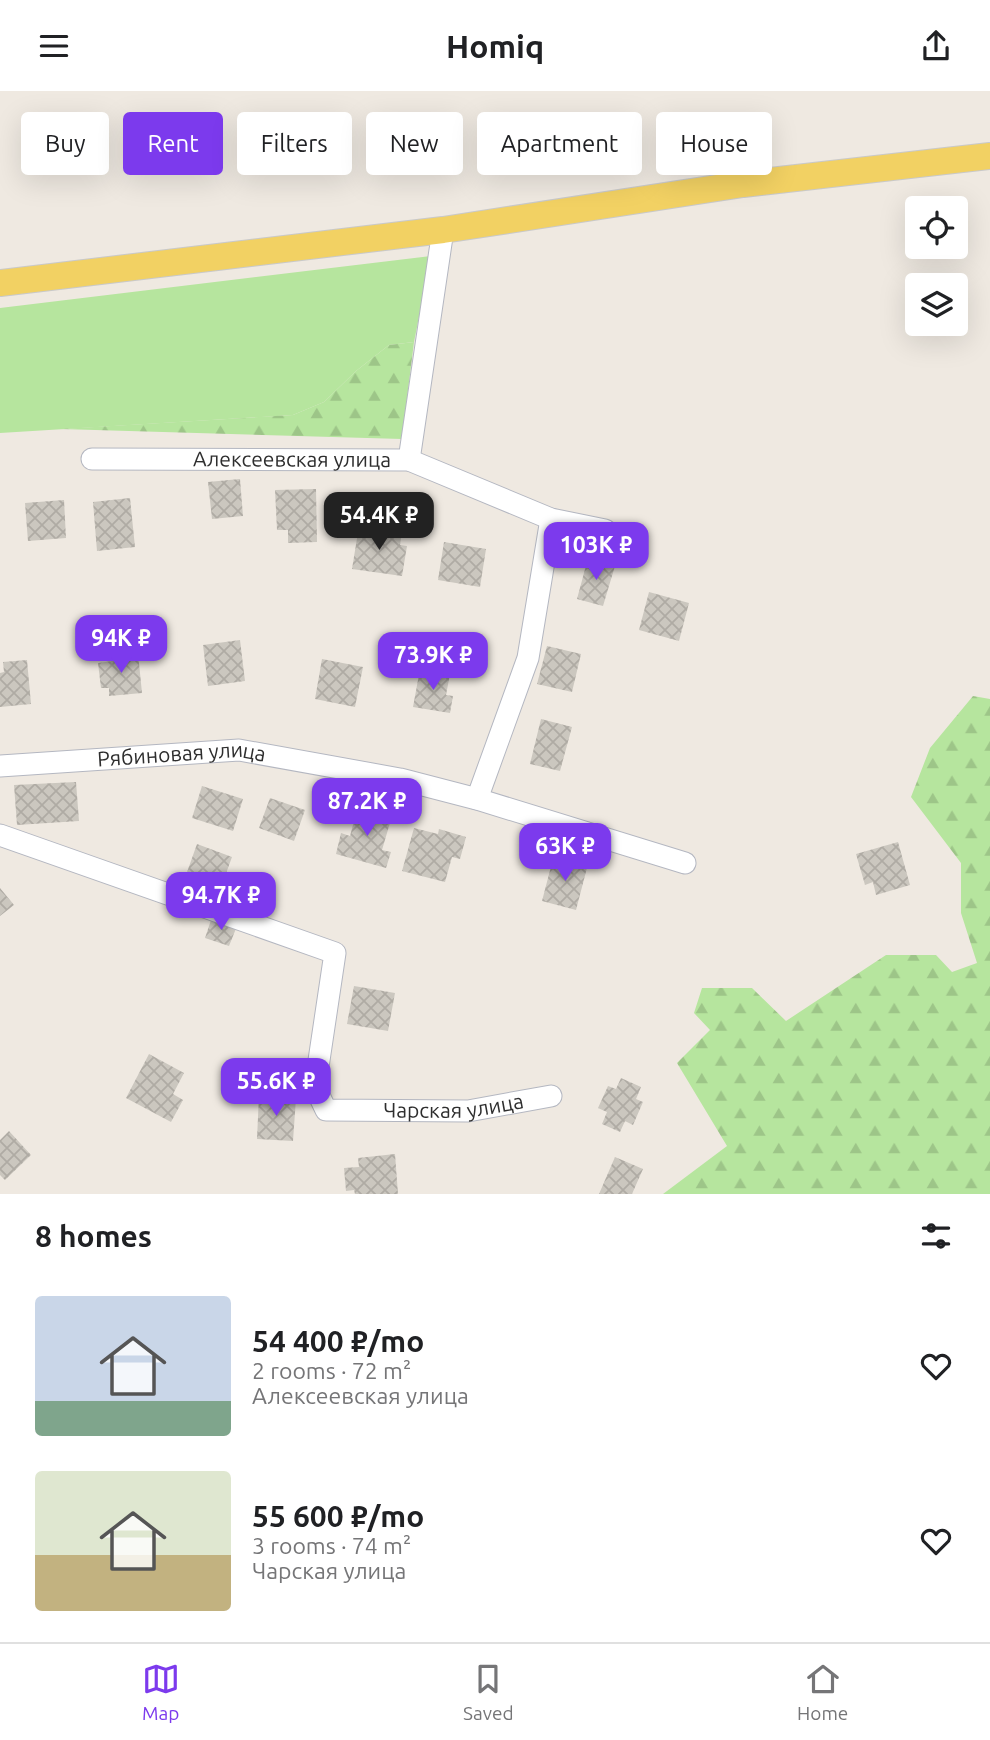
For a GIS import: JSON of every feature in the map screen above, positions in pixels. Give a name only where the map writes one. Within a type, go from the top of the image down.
[{"type":"main road","points":[[0,283],[443,230],[743,184],[990,156]]},
{"type":"street","points":[[409,460],[443,230]]},
{"type":"street","name":"Алексеевская улица","points":[[92,459],[409,460],[551,519],[605,530]]},
{"type":"street","points":[[477,799],[528,658],[551,519]]},
{"type":"street","name":"Рябиновая улица","points":[[0,766],[239,750],[400,779],[477,799],[685,863]]},
{"type":"street","name":"Чарская улица","points":[[0,835],[335,953],[315,1087],[326,1110],[468,1111],[551,1096]]},
{"type":"green space","points":[[431,256],[414,342],[389,345],[356,371],[324,402],[293,415],[0,433],[0,308]]},
{"type":"green space","points":[[414,342],[402,439],[61,429],[293,415],[324,402],[356,371],[389,345]]},
{"type":"green space","points":[[973,696],[990,699],[990,1194],[663,1194],[727,1146],[677,1063],[710,1030],[694,1013],[702,988],[752,988],[786,1021],[886,955],[936,955],[952,972],[977,963],[961,913],[961,863],[911,797],[930,748]]},
{"type":"building","points":[[240,479],[243,516],[212,519],[208,482]]},
{"type":"building","points":[[316,489],[317,542],[288,543],[288,530],[277,530],[275,490]]},
{"type":"building","points":[[130,498],[135,547],[97,551],[93,502]]},
{"type":"building","points":[[64,500],[66,538],[28,541],[25,503]]},
{"type":"building","points":[[359,526],[402,532],[400,545],[407,546],[402,576],[352,569]]},
{"type":"building","points":[[444,542],[486,549],[480,587],[438,580]]},
{"type":"building","points":[[588,558],[615,566],[603,606],[577,599]]},
{"type":"building","points":[[649,592],[689,603],[679,641],[639,630]]},
{"type":"building","points":[[240,640],[245,681],[208,686],[203,645]]},
{"type":"building","points":[[547,646],[581,654],[572,692],[537,684]]},
{"type":"building","points":[[138,653],[142,693],[109,696],[109,688],[101,688],[98,663],[112,661],[111,656]]},
{"type":"building","points":[[322,659],[363,667],[355,707],[315,699]]},
{"type":"building","points":[[27,660],[31,704],[0,707],[0,673],[4,672],[3,662]]},
{"type":"building","points":[[420,669],[450,674],[446,695],[453,696],[450,713],[413,707]]},
{"type":"building","points":[[541,719],[572,727],[560,771],[530,764]]},
{"type":"building","points":[[76,782],[79,821],[17,825],[14,785]]},
{"type":"building","points":[[202,786],[243,799],[233,831],[192,818]]},
{"type":"building","points":[[270,798],[305,810],[294,841],[259,828]]},
{"type":"building","points":[[358,806],[392,816],[382,850],[391,852],[386,868],[336,854],[341,833],[350,836]]},
{"type":"building","points":[[414,828],[438,834],[439,829],[466,837],[460,859],[452,857],[445,882],[402,871]]},
{"type":"building","points":[[898,842],[910,885],[876,895],[873,882],[865,885],[856,854]]},
{"type":"building","points":[[197,844],[232,857],[221,887],[186,875]]},
{"type":"building","points":[[554,855],[588,864],[576,910],[542,901]]},
{"type":"building","points":[[0,888],[14,905],[0,916]]},
{"type":"building","points":[[212,917],[237,926],[229,946],[205,938]]},
{"type":"building","points":[[354,986],[395,993],[388,1031],[347,1024]]},
{"type":"building","points":[[149,1054],[184,1073],[173,1094],[183,1100],[171,1122],[126,1098]]},
{"type":"building","points":[[621,1078],[641,1087],[636,1099],[643,1102],[633,1125],[625,1121],[620,1132],[602,1124],[607,1112],[598,1108],[608,1086],[616,1089]]},
{"type":"building","points":[[259,1095],[296,1098],[293,1141],[257,1139]]},
{"type":"building","points":[[9,1131],[31,1155],[5,1180],[0,1175],[0,1140]]},
{"type":"building","points":[[395,1154],[398,1194],[355,1194],[354,1190],[346,1191],[344,1168],[359,1167],[358,1158]]},
{"type":"building","points":[[615,1157],[643,1169],[632,1194],[599,1194]]}]
